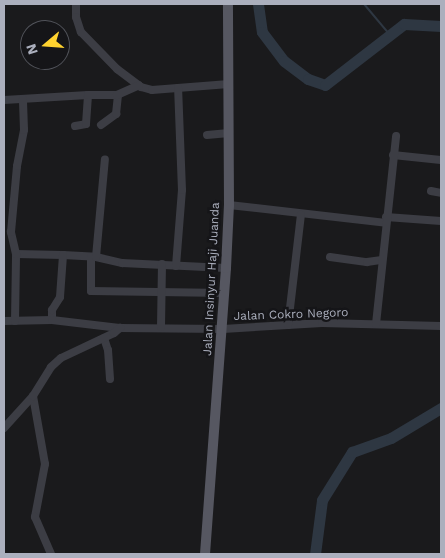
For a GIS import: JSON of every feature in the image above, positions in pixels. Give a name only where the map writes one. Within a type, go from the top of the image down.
[{"type":"main road","name":"Jalan Insinyur Haji Juanda","points":[[205,554],[225,293],[229,133],[228,4]]},
{"type":"street","points":[[76,4],[76,17],[81,32],[100,53],[139,85],[152,90],[229,84]]},
{"type":"street","points":[[4,100],[118,95],[139,85]]},
{"type":"street","points":[[176,266],[182,190],[178,88]]},
{"type":"street","points":[[75,126],[86,124],[88,95]]},
{"type":"street","points":[[101,126],[116,114],[118,95]]},
{"type":"street","points":[[15,321],[16,254],[7,232],[24,130],[23,98]]},
{"type":"street","points":[[207,134],[229,133]]},
{"type":"street","points":[[376,324],[396,136]]},
{"type":"street","points":[[393,154],[441,160]]},
{"type":"street","points":[[105,159],[93,257],[91,291],[225,293]]},
{"type":"street","points":[[431,191],[441,193]]},
{"type":"street","points":[[228,205],[301,214],[386,220],[441,221]]},
{"type":"street","points":[[288,324],[301,214]]},
{"type":"street","points":[[16,254],[93,257],[122,263],[226,268]]},
{"type":"street","points":[[52,320],[52,310],[60,297],[63,255]]},
{"type":"street","points":[[330,257],[367,262],[382,260]]},
{"type":"street","points":[[161,327],[162,264]]},
{"type":"street","name":"Jalan Cokro Negoro","points":[[4,321],[52,320],[120,328],[223,329],[288,324],[441,326]]},
{"type":"street","points":[[4,428],[33,396],[51,367],[61,358],[104,338],[120,328]]},
{"type":"street","points":[[104,338],[108,350],[110,378]]},
{"type":"street","points":[[33,396],[45,464],[35,517],[51,554]]},
{"type":"waterway","points":[[258,4],[262,32],[284,61],[308,79],[325,85],[404,24],[441,26]]},
{"type":"waterway","points":[[364,4],[389,34]]},
{"type":"waterway","points":[[315,554],[322,500],[352,452],[391,438],[441,408]]}]
